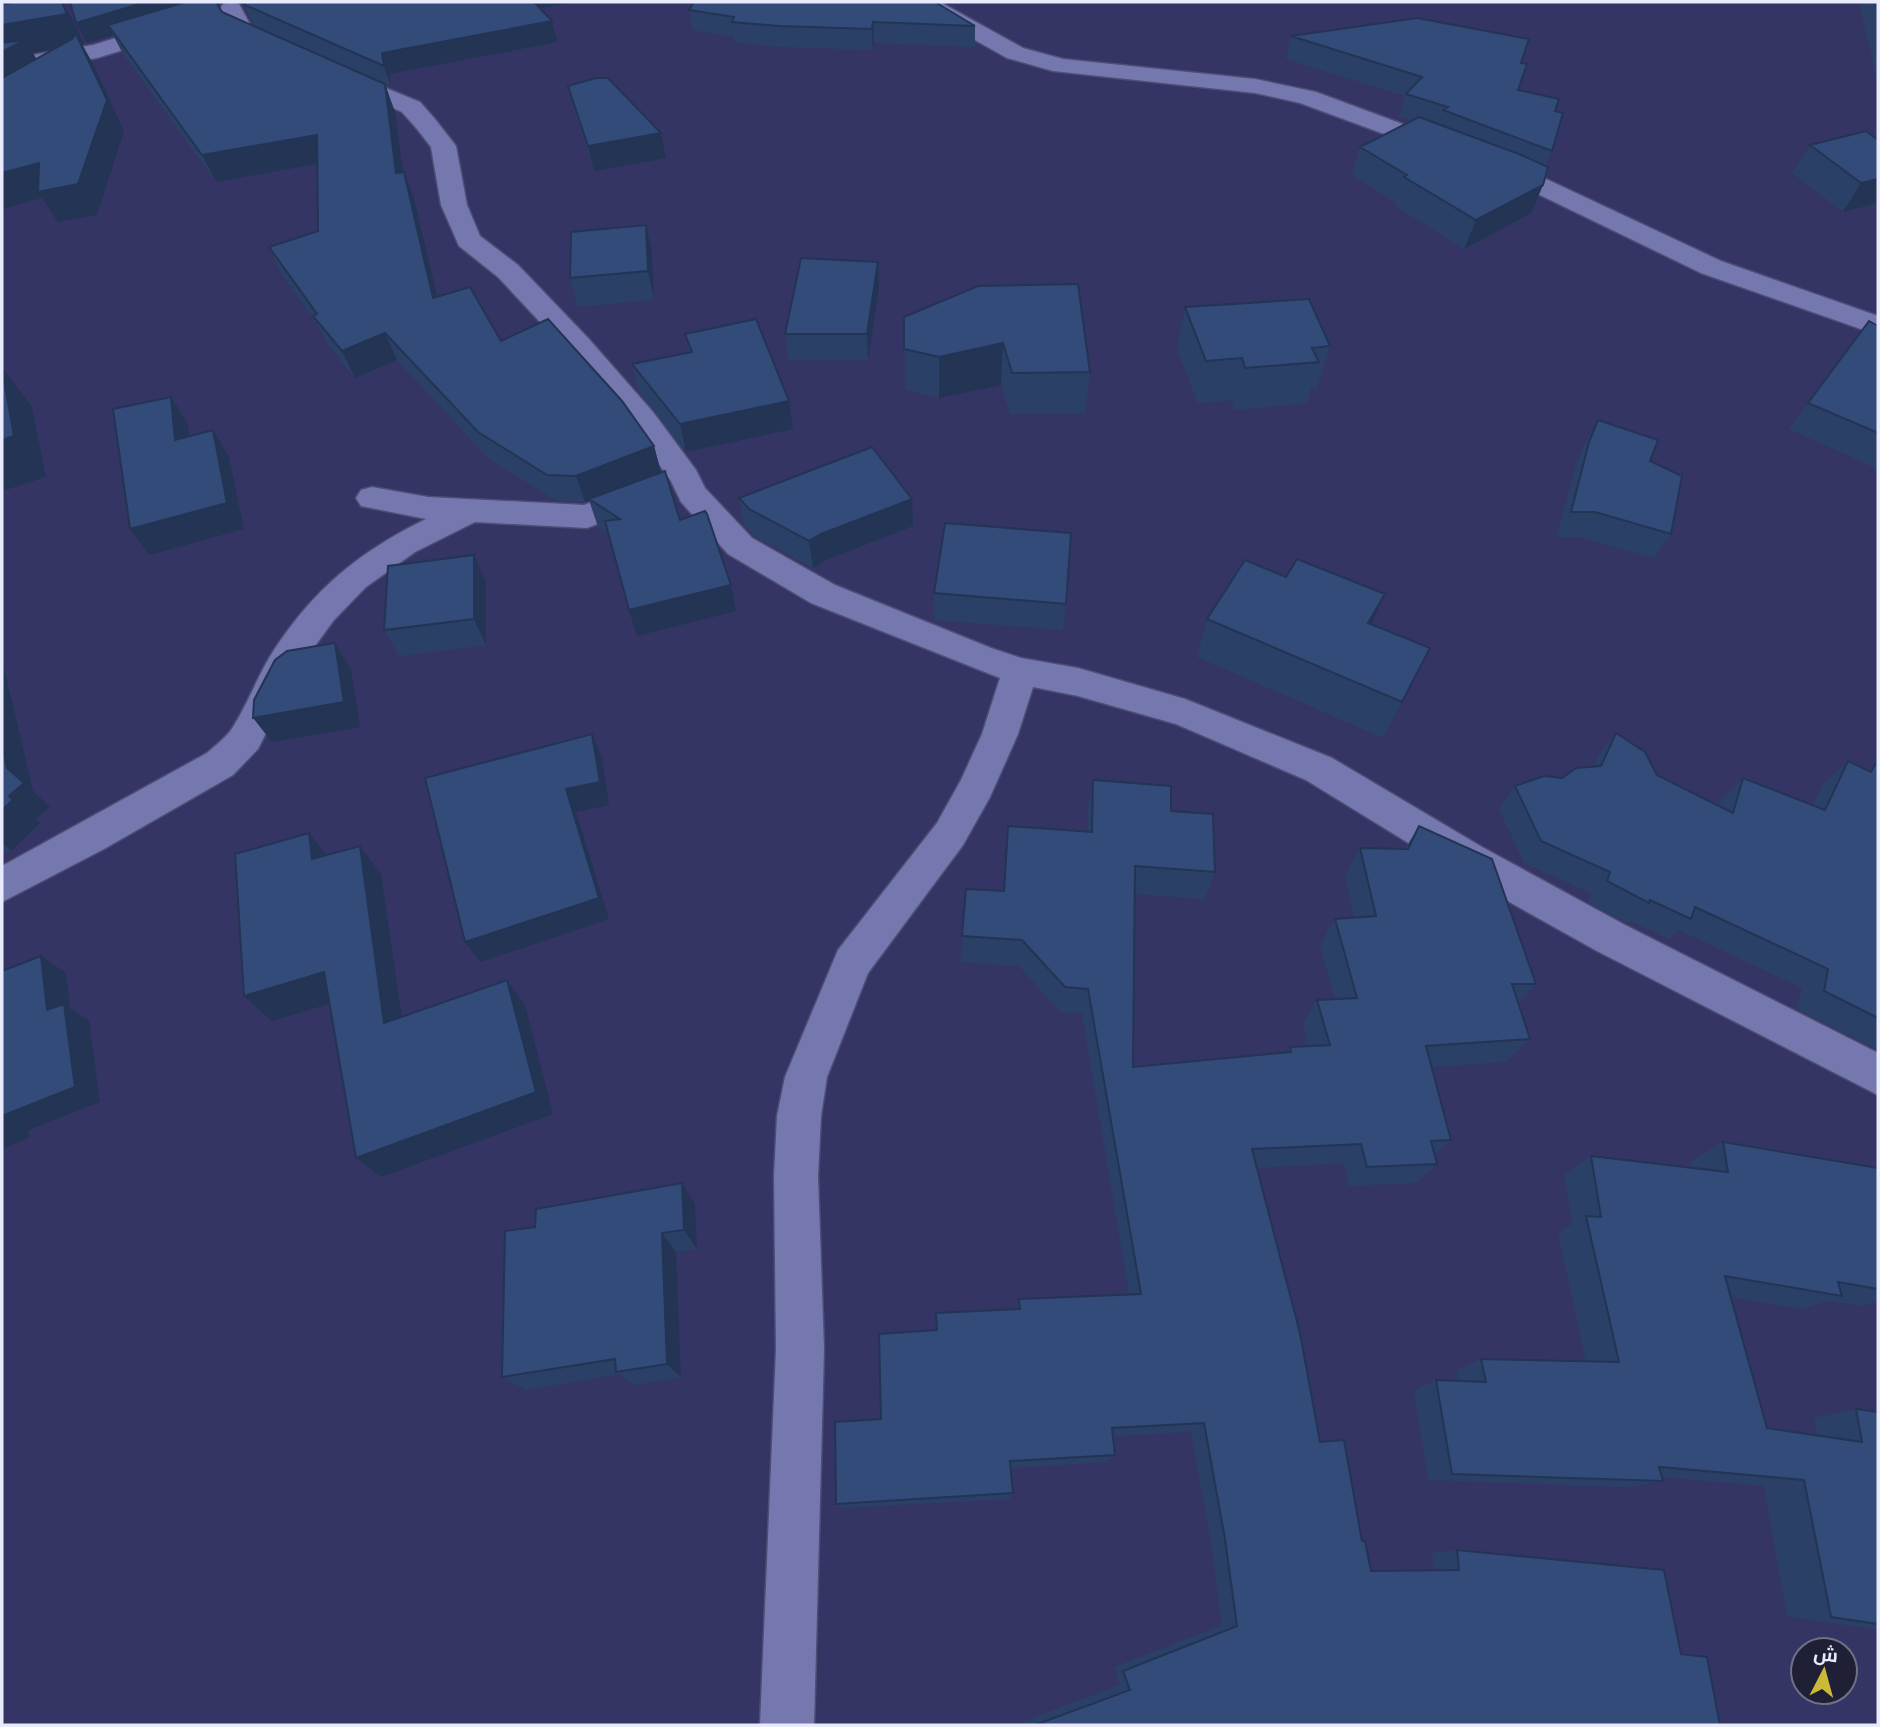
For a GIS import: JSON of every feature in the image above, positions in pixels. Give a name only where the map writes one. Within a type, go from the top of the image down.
[{"type":"street","points":[[924,2],[1016,53],[1061,66],[1255,86],[1307,97],[1518,175],[1711,267],[1878,326]]},
{"type":"street","points":[[2,67],[97,51],[221,12],[243,32],[411,107],[443,146],[454,205],[468,240],[508,271],[578,345],[642,419],[685,478],[692,494],[740,546],[835,599],[1020,671],[1078,682],[1185,713],[1319,769],[1468,859],[1611,939],[1878,1075]]},
{"type":"street","points":[[46,81],[97,51]]},
{"type":"street","points":[[372,498],[428,508],[587,517],[685,478]]},
{"type":"street","points":[[2,885],[220,764],[245,739],[285,661],[322,611],[354,578],[404,544],[472,510]]},
{"type":"street","points":[[788,1725],[800,1349],[796,1175],[799,1116],[806,1077],[852,963],[950,834],[977,786],[1000,734],[1020,671]]},
{"type":"building","points":[[62,2],[67,14],[2,25],[2,4]]},
{"type":"building","points":[[70,2],[146,2],[76,23]]},
{"type":"building","points":[[186,2],[216,2],[222,12],[385,84],[396,173],[404,172],[433,298],[470,287],[501,341],[548,319],[622,401],[654,446],[576,476],[547,475],[478,432],[385,333],[342,351],[313,316],[317,314],[269,247],[318,231],[317,135],[202,155],[108,25]]},
{"type":"building","points":[[243,2],[534,2],[552,21],[382,53],[384,66]]},
{"type":"building","points":[[694,2],[935,2],[975,26],[873,22],[872,29],[732,22],[734,17],[689,10]]},
{"type":"building","points":[[1417,18],[1529,39],[1521,63],[1527,64],[1518,90],[1559,99],[1555,111],[1563,113],[1552,151],[1443,110],[1448,107],[1406,94],[1422,77],[1291,36]]},
{"type":"building","points":[[76,34],[107,100],[78,184],[38,192],[39,163],[2,173],[2,78],[72,39]]},
{"type":"building","points":[[25,40],[2,52],[2,43]]},
{"type":"building","points":[[596,78],[608,78],[661,133],[588,146],[568,86]]},
{"type":"building","points":[[1419,117],[1548,167],[1543,185],[1476,220],[1360,147]]},
{"type":"building","points":[[1866,131],[1878,140],[1878,179],[1861,183],[1810,145]]},
{"type":"building","points":[[646,225],[648,271],[570,278],[571,232]]},
{"type":"building","points":[[801,258],[878,262],[867,334],[785,334]]},
{"type":"building","points":[[1078,284],[1090,372],[1012,373],[1003,343],[939,357],[904,349],[904,317],[978,286]]},
{"type":"building","points":[[1309,299],[1330,346],[1312,348],[1319,362],[1245,368],[1242,358],[1206,361],[1185,307]]},
{"type":"building","points":[[756,319],[789,401],[680,424],[632,364],[692,352],[685,334]]},
{"type":"building","points":[[1869,321],[1878,326],[1878,433],[1808,403]]},
{"type":"building","points":[[2,369],[14,436],[2,440]]},
{"type":"building","points":[[171,397],[175,440],[213,430],[227,503],[130,529],[113,409]]},
{"type":"building","points":[[1598,420],[1658,440],[1650,461],[1682,476],[1671,534],[1595,512],[1571,512],[1589,442]]},
{"type":"building","points":[[872,447],[912,499],[809,541],[749,509],[739,498]]},
{"type":"building","points":[[665,471],[680,520],[705,511],[707,514],[731,585],[629,610],[605,521],[620,519],[589,499]]},
{"type":"building","points":[[945,523],[1071,533],[1066,604],[934,593]]},
{"type":"building","points":[[474,555],[474,619],[384,630],[388,566]]},
{"type":"building","points":[[1297,559],[1385,594],[1368,623],[1430,648],[1402,702],[1207,619],[1245,560],[1286,577]]},
{"type":"building","points":[[335,643],[344,702],[253,718],[254,700],[275,660],[287,651]]},
{"type":"building","points":[[1616,733],[1645,752],[1657,775],[1733,813],[1743,778],[1825,810],[1848,761],[1871,772],[1875,764],[1878,766],[1878,1018],[1824,991],[1828,969],[1695,907],[1691,919],[1650,900],[1649,903],[1607,881],[1610,872],[1541,841],[1515,786],[1544,776],[1562,778],[1576,768],[1601,766]]},
{"type":"building","points":[[592,734],[600,782],[566,789],[599,898],[465,942],[425,778]]},
{"type":"building","points":[[2,746],[7,768],[24,783],[9,796],[13,800],[2,810]]},
{"type":"building","points":[[1093,780],[1171,786],[1171,811],[1213,814],[1215,872],[1135,866],[1133,1067],[1291,1052],[1290,1047],[1330,1045],[1317,1000],[1357,998],[1335,919],[1376,916],[1360,848],[1408,849],[1419,826],[1492,859],[1536,984],[1512,984],[1530,1039],[1426,1046],[1451,1140],[1431,1141],[1437,1164],[1367,1167],[1361,1144],[1252,1149],[1300,1333],[1320,1442],[1344,1440],[1362,1541],[1365,1541],[1371,1571],[1459,1570],[1457,1550],[1664,1570],[1681,1654],[1707,1657],[1720,1725],[1035,1725],[1130,1690],[1123,1671],[1237,1626],[1225,1539],[1204,1423],[1112,1428],[1115,1455],[1010,1461],[1013,1493],[836,1504],[835,1422],[881,1419],[879,1334],[937,1330],[936,1313],[1020,1309],[1019,1299],[1141,1294],[1088,989],[1065,987],[1022,940],[962,936],[966,889],[1004,891],[1008,826],[1092,832]]},
{"type":"building","points":[[309,833],[312,859],[360,846],[384,1023],[507,980],[536,1092],[356,1158],[324,972],[244,996],[235,854]]},
{"type":"building","points":[[41,956],[47,1010],[64,1004],[75,1087],[2,1116],[2,971]]},
{"type":"building","points":[[1723,1142],[1878,1168],[1878,1289],[1838,1282],[1842,1296],[1725,1276],[1767,1428],[1862,1442],[1856,1409],[1878,1412],[1878,1624],[1831,1617],[1804,1480],[1659,1467],[1663,1481],[1452,1474],[1436,1380],[1486,1382],[1481,1359],[1619,1362],[1586,1216],[1601,1217],[1591,1156],[1728,1172]]},
{"type":"building","points":[[682,1183],[684,1230],[662,1233],[667,1364],[616,1372],[615,1359],[502,1377],[505,1231],[535,1227],[536,1209]]}]
